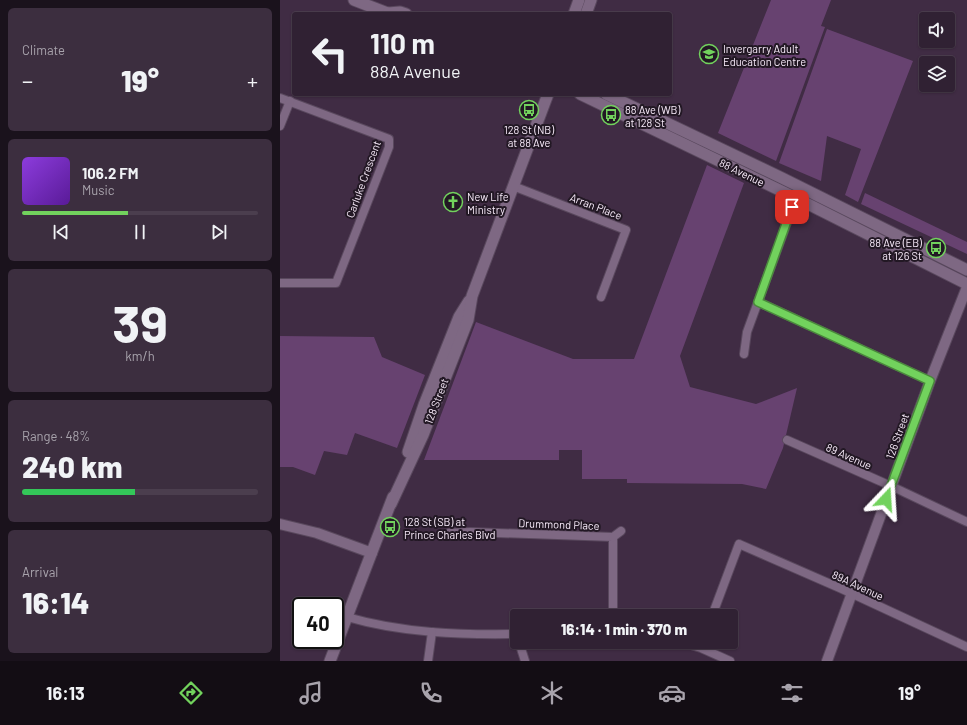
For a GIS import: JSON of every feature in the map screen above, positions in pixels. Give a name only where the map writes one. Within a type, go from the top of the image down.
[{"type":"main road","points":[[354,0],[386,12]]},
{"type":"main road","points":[[575,12],[579,0]]},
{"type":"main road","points":[[587,12],[591,0]]},
{"type":"main road","name":"128 Street","points":[[330,661],[391,504],[417,425],[440,365],[459,317],[472,296],[547,96]]},
{"type":"main road","name":"88 Avenue","points":[[584,96],[796,198],[967,284]]},
{"type":"main road","name":"88 Avenue","points":[[610,96],[782,178],[967,270]]},
{"type":"street","name":"Carluke Crescent","points":[[280,98],[389,139],[389,147],[336,283],[280,283]]},
{"type":"street","points":[[280,126],[290,102]]},
{"type":"street","name":"Arran Place","points":[[513,186],[626,230],[601,297]]},
{"type":"street","points":[[744,354],[747,332],[796,198]]},
{"type":"street","name":"126 Street","points":[[827,661],[930,381],[967,287]]},
{"type":"street","points":[[758,302],[930,381]]},
{"type":"street","name":"89 Avenue","points":[[787,440],[891,486],[967,522]]},
{"type":"street","points":[[280,524],[317,533],[372,553]]},
{"type":"street","points":[[613,537],[621,531]]},
{"type":"street","name":"Drummond Place","points":[[449,533],[470,532],[613,537],[613,609]]},
{"type":"street","name":"89A Avenue","points":[[715,609],[739,544],[967,647]]},
{"type":"street","points":[[347,617],[378,624],[432,632],[510,634]]},
{"type":"street","points":[[428,661],[432,632]]},
{"type":"street","points":[[521,649],[525,661]]},
{"type":"street","points":[[709,649],[730,661]]},
{"type":"shaded area","points":[[771,0],[831,0],[821,26],[825,27],[776,161],[718,133]]},
{"type":"shaded area","points":[[827,29],[913,61],[858,202],[845,195],[861,149],[827,136],[821,181],[779,163]]},
{"type":"shaded area","points":[[707,165],[744,183],[680,356],[690,387],[756,404],[797,388],[783,448],[766,489],[742,484],[627,483],[627,479],[582,479],[582,450],[559,450],[559,460],[424,460],[476,322],[573,359],[634,359]]},
{"type":"shaded area","points":[[865,193],[967,242],[967,254],[861,204]]},
{"type":"shaded area","points":[[280,336],[374,337],[382,357],[425,375],[397,448],[355,433],[347,455],[324,451],[315,475],[293,467],[280,467]]},
{"type":"place","name":"Invergarry Adult Education Centre","points":[[709,54]]},
{"type":"place","name":"128 St (NB) at 88 Ave","points":[[529,110]]},
{"type":"place","name":"88 Ave (WB) at 128 St","points":[[611,115]]},
{"type":"place","name":"New Life Ministry","points":[[453,202]]},
{"type":"place","name":"88 Ave (EB) at 126 St","points":[[936,248]]},
{"type":"place","name":"128 St (SB) at Prince Charles Blvd","points":[[390,527]]},
{"type":"route","points":[[792,207],[758,302],[930,381],[886,499]]}]
